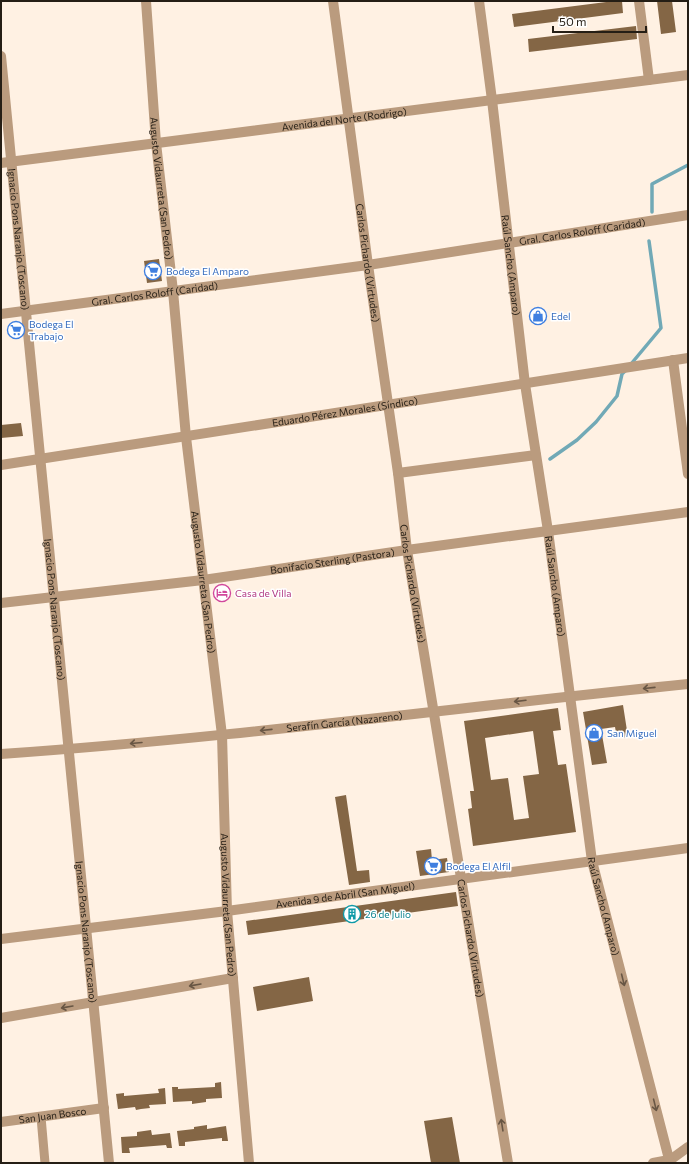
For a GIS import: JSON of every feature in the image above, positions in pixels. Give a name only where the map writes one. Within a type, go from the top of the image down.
[{"type":"street","name":"Augusto Vidaurreta (San Pedro)","points":[[146,1],[156,143],[173,292],[186,437],[222,735],[227,911],[249,1163]]},
{"type":"street","name":"Carlos Pichardo (Virtudes)","points":[[333,1],[368,265],[398,473],[407,550],[508,1163]]},
{"type":"street","name":"Raúl Sancho (Amparo)","points":[[479,1],[525,384],[548,531],[592,860],[669,1162]]},
{"type":"street","points":[[639,1],[649,80]]},
{"type":"street","name":"Ignacio Pons Naranjo (Toscano)","points":[[1,56],[6,163],[26,311],[109,1163]]},
{"type":"street","name":"Avenida del Norte (Rodrigo)","points":[[6,163],[688,75]]},
{"type":"street","name":"Gral. Carlos Roloff (Caridad)","points":[[1,314],[368,265],[688,215]]},
{"type":"street","name":"Eduardo Pérez Morales (Síndico)","points":[[1,465],[688,358]]},
{"type":"street","points":[[673,360],[688,474]]},
{"type":"street","points":[[398,473],[536,455]]},
{"type":"street","name":"Bonifacio Sterling (Pastora)","points":[[1,603],[203,580],[407,550],[688,512]]},
{"type":"street","name":"Serafín García (Nazareno)","points":[[1,754],[222,735],[688,684]]},
{"type":"street","name":"Avenida 9 de Abril (San Miguel)","points":[[1,939],[227,911],[688,848]]},
{"type":"street","points":[[1,1018],[233,978]]},
{"type":"street","name":"San Juan Bosco","points":[[1,1122],[104,1108]]},
{"type":"street","points":[[41,1117],[45,1163]]},
{"type":"street","points":[[653,1163],[669,1162],[688,1147]]},
{"type":"building","points":[[622,1],[623,13],[514,27],[512,14]]},
{"type":"building","points":[[657,1],[672,1],[676,32],[661,34]]},
{"type":"building","points":[[636,26],[637,39],[529,52],[528,39]]},
{"type":"building","name":"Bodega El Amparo","points":[[159,259],[162,281],[147,283],[144,261]]},
{"type":"building","points":[[21,423],[23,436],[1,438],[1,425]]},
{"type":"building","name":"San Miguel","points":[[623,705],[628,737],[617,738],[615,727],[601,729],[607,763],[592,765],[583,712]]},
{"type":"building","points":[[558,708],[561,730],[553,731],[558,765],[566,764],[576,832],[473,846],[468,809],[472,808],[470,791],[474,791],[464,721]],"holes":[[[533,731],[539,774],[523,776],[529,818],[514,820],[508,778],[491,780],[485,738]]]},
{"type":"building","points":[[346,795],[357,871],[369,870],[370,882],[349,885],[335,797]]},
{"type":"building","name":"Bodega El Alfil","points":[[431,849],[432,860],[447,858],[449,872],[420,876],[416,851]]},
{"type":"building","name":"26 de Julio","points":[[456,892],[458,906],[248,935],[246,921]]},
{"type":"building","points":[[309,977],[313,1001],[257,1011],[253,987]]},
{"type":"building","points":[[221,1082],[222,1098],[206,1099],[206,1102],[192,1104],[192,1101],[173,1102],[172,1087],[178,1087],[178,1089],[215,1087],[215,1083]]},
{"type":"building","points":[[165,1088],[166,1104],[149,1105],[150,1108],[136,1110],[135,1107],[118,1109],[116,1094],[124,1093],[124,1096],[159,1093],[158,1089]]},
{"type":"building","points":[[452,1117],[460,1163],[431,1163],[424,1121]]},
{"type":"building","points":[[207,1125],[207,1129],[226,1126],[228,1141],[222,1141],[222,1138],[185,1142],[185,1146],[179,1146],[177,1131],[194,1129],[194,1127]]},
{"type":"building","points":[[151,1130],[152,1135],[170,1133],[172,1148],[167,1148],[166,1145],[129,1148],[130,1153],[122,1153],[121,1137],[137,1136],[137,1132]]},
{"type":"waterway","points":[[652,212],[652,184],[688,165]]},
{"type":"waterway","points":[[631,364],[661,328],[649,241]]},
{"type":"waterway","points":[[550,459],[577,440],[596,422],[617,396],[622,374],[626,370]]},
{"type":"place","name":"Bodega El Amparo","points":[[153,271]]},
{"type":"place","name":"Edel","points":[[538,316]]},
{"type":"place","name":"Bodega El Trabajo","points":[[16,330]]},
{"type":"place","name":"Casa de Villa","points":[[222,593]]},
{"type":"place","name":"San Miguel","points":[[594,733]]},
{"type":"place","name":"Bodega El Alfil","points":[[433,866]]},
{"type":"place","name":"26 de Julio","points":[[352,914]]}]
